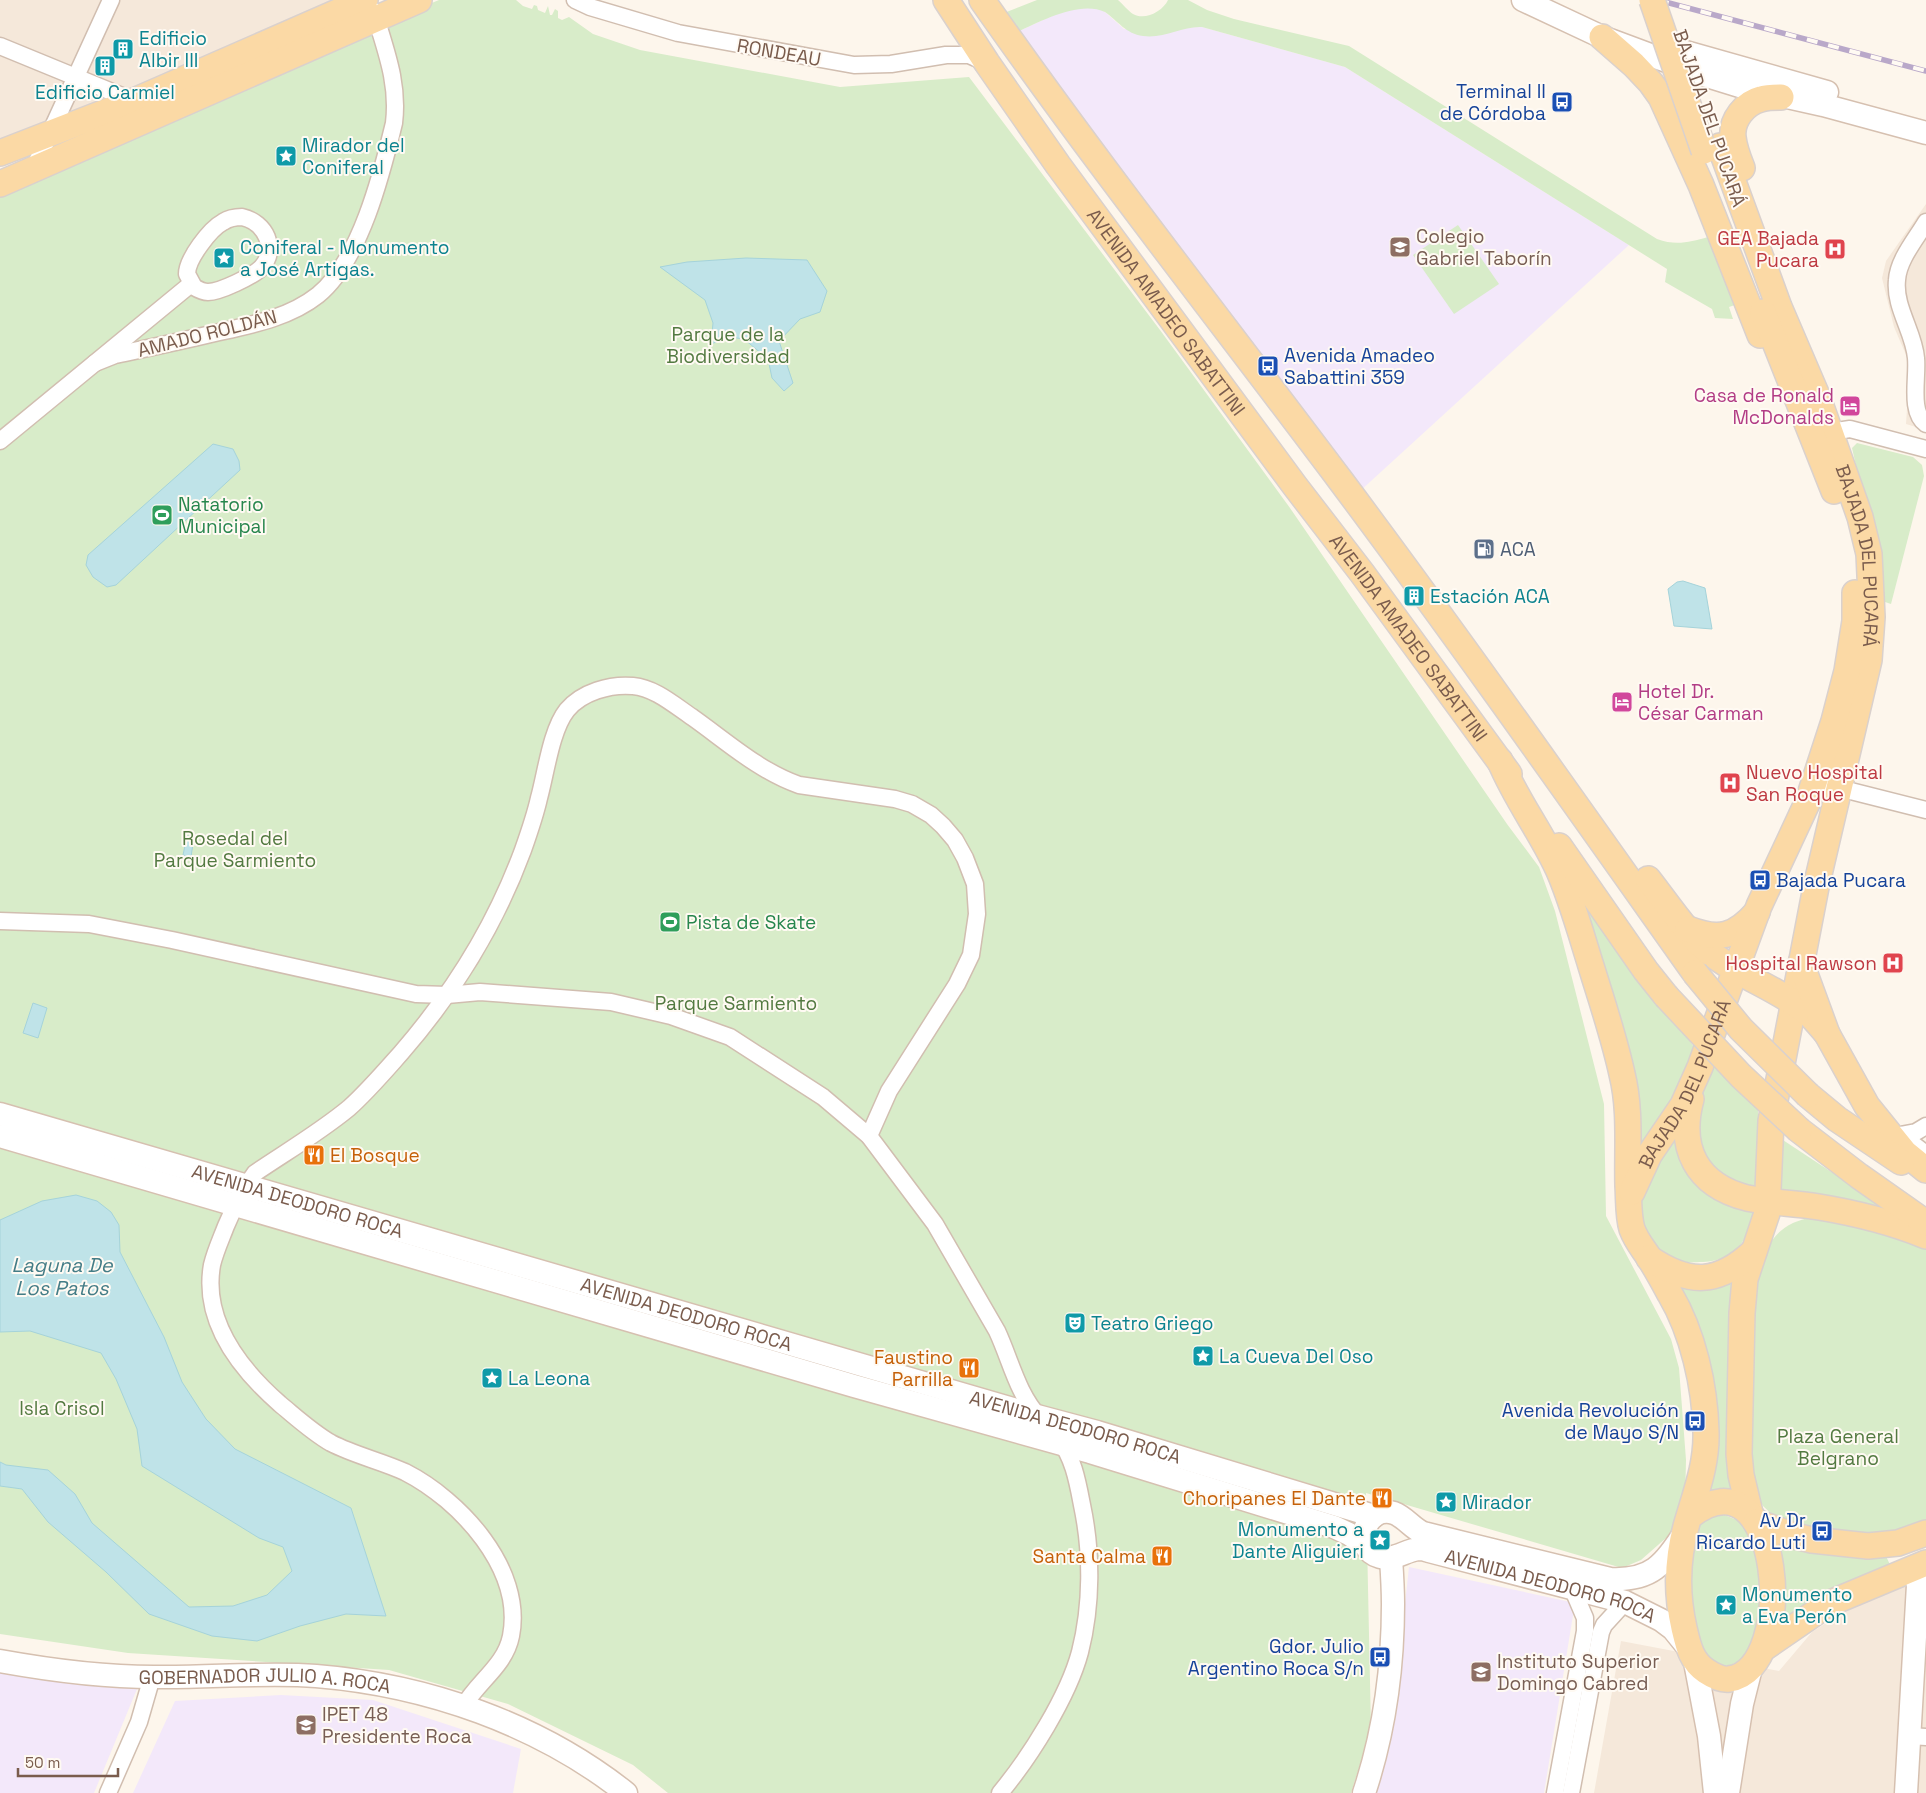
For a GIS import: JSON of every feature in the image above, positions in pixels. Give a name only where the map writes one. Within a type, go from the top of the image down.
[{"type":"main road","points":[[0,153],[370,6],[419,0]]},
{"type":"main road","name":"AVENIDA AMADEO SABATTINI","points":[[946,0],[987,63],[1070,180],[1295,486],[1362,572],[1500,761],[1646,971],[1666,996],[1741,1076],[1799,1130],[1859,1176],[1926,1223]]},
{"type":"main road","name":"AVENIDA AMADEO SABATTINI","points":[[982,0],[1087,144],[1424,592],[1695,973],[1741,1029],[1808,1095],[1837,1119],[1926,1179]]},
{"type":"main road","points":[[1523,0],[1602,37],[1926,118]]},
{"type":"main road","points":[[1545,0],[1668,54],[1704,76],[1781,97],[1824,105],[1926,133]]},
{"type":"main road","name":"BAJADA DEL PUCARÁ","points":[[1629,1202],[1642,1169],[1683,1104],[1700,1068],[1757,912],[1800,820],[1815,782],[1840,702],[1855,622],[1853,560],[1844,518],[1820,431],[1818,398],[1712,149],[1652,0]]},
{"type":"main road","name":"BAJADA DEL PUCARÁ","points":[[1669,0],[1712,149],[1764,315],[1863,526],[1869,554],[1872,600],[1872,635],[1869,660],[1816,887],[1770,1134],[1769,1200],[1764,1226],[1745,1279],[1740,1444],[1741,1475],[1753,1518],[1766,1544],[1773,1584],[1770,1618],[1758,1658]]},
{"type":"main road","points":[[0,184],[370,6]]},
{"type":"main road","points":[[1602,37],[1634,64],[1651,83],[1668,111],[1701,185],[1772,364],[1782,384],[1820,431]]},
{"type":"main road","points":[[1651,83],[1668,54]]},
{"type":"main road","points":[[1781,97],[1762,98],[1745,108],[1733,125],[1733,136],[1741,166],[1796,321],[1818,398]]},
{"type":"main road","points":[[1538,750],[1585,800],[1688,929],[1711,954],[1793,1003],[1807,1013],[1827,1034]]},
{"type":"main road","points":[[1500,761],[1510,786],[1560,873],[1612,1036],[1625,1087],[1630,1222],[1639,1244],[1679,1309],[1698,1366],[1706,1431],[1705,1459],[1702,1477],[1687,1523],[1680,1561],[1679,1596],[1683,1623],[1709,1736],[1715,1793]]},
{"type":"main road","points":[[1688,929],[1702,935],[1716,937],[1738,930],[1757,912]]},
{"type":"main road","points":[[1801,963],[1827,1034],[1874,1117],[1905,1154],[1926,1170]]},
{"type":"main road","points":[[1700,1068],[1687,1120],[1688,1148],[1694,1162],[1703,1174],[1725,1190],[1747,1198],[1841,1211],[1901,1227],[1926,1236]]},
{"type":"main road","name":"AVENIDA DEODORO ROCA","points":[[0,1114],[1097,1432],[1374,1516],[1387,1512],[1394,1513],[1417,1530],[1423,1532],[1610,1580],[1628,1580],[1644,1576],[1660,1566],[1671,1553],[1687,1523]]},
{"type":"main road","name":"AVENIDA DEODORO ROCA","points":[[0,1136],[854,1386],[1062,1444],[1334,1527],[1365,1544],[1376,1556],[1396,1556],[1418,1549],[1429,1550],[1625,1602],[1661,1620],[1673,1629],[1692,1656]]},
{"type":"main road","points":[[1649,1258],[1675,1273],[1708,1277],[1723,1274],[1732,1269],[1754,1251]]},
{"type":"main road","points":[[1687,1523],[1706,1505],[1720,1502],[1737,1506],[1753,1518],[1795,1536],[1812,1540],[1868,1546],[1898,1543],[1926,1533]]},
{"type":"main road","points":[[1365,1544],[1364,1532],[1369,1520],[1374,1516]]},
{"type":"main road","points":[[1364,1793],[1378,1742],[1386,1695],[1396,1556],[1408,1544],[1410,1538],[1410,1532],[1405,1521]]},
{"type":"main road","points":[[1898,1543],[1920,1566],[1918,1585],[1918,1736],[1906,1793]]},
{"type":"main road","points":[[1692,1656],[1708,1673],[1729,1680],[1736,1677],[1828,1604],[1920,1566]]},
{"type":"main road","points":[[1728,1793],[1742,1704],[1758,1658]]},
{"type":"main road","name":"GOBERNADOR JULIO A. ROCA","points":[[0,1661],[152,1677],[315,1676],[368,1682],[410,1691],[494,1717],[544,1740],[592,1768],[626,1793]]},
{"type":"street","points":[[34,168],[110,0]]},
{"type":"street","name":"RONDEAU","points":[[575,0],[590,7],[678,33],[854,66],[891,64],[946,55],[969,56],[987,63]]},
{"type":"street","name":"AMADO ROLDÁN","points":[[95,363],[115,355],[248,326],[282,315],[318,295],[330,283],[343,265],[363,226],[394,122],[396,107],[394,80],[385,45],[370,6]]},
{"type":"street","points":[[0,46],[134,100]]},
{"type":"street","points":[[232,218],[242,218],[253,221],[261,227],[267,236],[269,247],[268,257],[260,270],[214,291],[200,290],[191,284],[187,274],[189,263],[212,231],[222,222],[232,218]]},
{"type":"street","points":[[1926,222],[1902,262],[1896,279],[1897,294],[1916,358],[1916,409],[1919,418],[1926,424]]},
{"type":"street","name":"AMADO ROLDÁN","points":[[0,442],[191,284]]},
{"type":"street","points":[[1820,431],[1850,429],[1926,449]]},
{"type":"street","points":[[463,1706],[478,1686],[497,1667],[506,1652],[510,1638],[513,1620],[508,1583],[499,1563],[479,1534],[450,1502],[431,1487],[404,1472],[332,1443],[311,1430],[271,1396],[236,1357],[223,1338],[211,1302],[212,1265],[234,1206],[255,1173],[348,1108],[389,1066],[448,995],[486,934],[516,870],[532,822],[555,734],[566,710],[580,698],[595,691],[617,686],[647,689],[676,706],[767,771],[784,780],[799,785],[894,799],[912,804],[931,815],[944,826],[955,840],[965,858],[975,884],[977,899],[975,933],[971,956],[957,984],[889,1091],[869,1136]]},
{"type":"street","points":[[1815,782],[1926,810]]},
{"type":"street","points":[[0,921],[89,924],[172,940],[416,994],[496,993],[611,1002],[671,1016],[730,1037],[822,1097],[869,1136],[935,1224],[997,1331],[1023,1395],[1037,1416],[1062,1444],[1079,1487],[1084,1514],[1089,1572],[1085,1630],[1073,1673],[1060,1699],[1025,1761],[1000,1793]]},
{"type":"street","points":[[1874,1117],[1926,1154]]},
{"type":"street","points":[[1900,1135],[1916,1132],[1926,1126]]},
{"type":"street","points":[[1556,1793],[1584,1631],[1585,1618],[1574,1590]]},
{"type":"street","points":[[1571,1793],[1601,1632],[1610,1618],[1625,1602]]},
{"type":"street","points":[[108,1793],[139,1722],[152,1677]]},
{"type":"shaded area","points":[[0,0],[335,0],[0,148]]},
{"type":"shaded area","name":"Colegio Gabriel Taborín","points":[[1085,5],[1095,6],[1105,12],[1124,29],[1202,27],[1345,67],[1629,245],[1359,492],[1017,32],[1069,8]]},
{"type":"shaded area","points":[[1926,204],[1926,430],[1906,424],[1910,364],[1894,327],[1882,278],[1886,261]]},
{"type":"shaded area","name":"Instituto Superior Domingo Cabred","points":[[1409,1567],[1575,1603],[1544,1793],[1375,1793],[1390,1741]]},
{"type":"shaded area","points":[[1926,1574],[1926,1793],[1594,1793],[1621,1641],[1779,1671],[1812,1632],[1853,1606]]},
{"type":"shaded area","points":[[0,1667],[137,1689],[94,1793],[0,1793]]},
{"type":"shaded area","name":"IPET 48 Presidente Roca","points":[[281,1695],[373,1700],[521,1749],[513,1793],[133,1793],[175,1701]]},
{"type":"green space","name":"Parque Sarmiento","points":[[439,0],[516,0],[523,6],[532,9],[534,5],[537,6],[538,10],[545,13],[548,6],[550,15],[552,15],[555,9],[558,11],[558,18],[562,20],[569,17],[593,34],[640,50],[840,87],[969,77],[1160,330],[1290,508],[1507,824],[1539,867],[1555,911],[1604,1104],[1606,1216],[1671,1339],[1679,1368],[1686,1460],[1685,1502],[1682,1516],[1666,1538],[1641,1560],[1622,1568],[1366,1493],[1371,1729],[1351,1793],[668,1793],[633,1765],[508,1704],[389,1670],[128,1653],[0,1634],[0,196],[328,46]]},
{"type":"green space","points":[[1037,0],[1118,0],[1133,14],[1148,16],[1162,8],[1168,0],[1188,0],[1207,10],[1234,19],[1349,46],[1657,239],[1677,243],[1708,237],[1735,305],[1729,307],[1733,319],[1715,318],[1712,309],[1665,282],[1667,269],[1345,67],[1202,27],[1187,28],[1158,36],[1137,35],[1127,30],[1105,12],[1095,9],[1072,10],[1061,13],[1017,32],[1004,13]]},
{"type":"green space","points":[[1458,225],[1499,284],[1454,314],[1413,255]]},
{"type":"green space","points":[[1857,443],[1913,457],[1922,465],[1924,476],[1891,604],[1885,602],[1883,585],[1852,448]]},
{"type":"green space","points":[[1558,855],[1694,1047],[1681,1083],[1633,1165]]},
{"type":"green space","points":[[1709,1059],[1758,1109],[1759,1192],[1716,1176],[1700,1151],[1697,1114]]},
{"type":"green space","points":[[1675,1132],[1755,1207],[1750,1228],[1740,1245],[1733,1252],[1715,1261],[1678,1261],[1643,1240],[1639,1190]]},
{"type":"green space","points":[[1777,1136],[1898,1216],[1776,1190]]},
{"type":"green space","name":"Plaza General Belgrano","points":[[1814,1217],[1926,1244],[1926,1523],[1896,1534],[1847,1536],[1780,1522],[1763,1506],[1755,1493],[1749,1475],[1755,1292],[1761,1265],[1771,1242],[1778,1234],[1787,1226]]},
{"type":"green space","points":[[1732,1277],[1731,1473],[1736,1492],[1703,1494],[1710,1472],[1669,1278]]},
{"type":"green space","points":[[1717,1512],[1747,1524],[1759,1561],[1760,1617],[1748,1656],[1729,1666],[1711,1663],[1697,1643],[1689,1591],[1691,1552],[1701,1519]]},
{"type":"green space","points":[[1768,1534],[1884,1552],[1893,1571],[1774,1636]]},
{"type":"water","points":[[746,258],[807,260],[827,291],[820,312],[800,319],[779,341],[793,383],[784,391],[772,378],[768,359],[744,339],[729,337],[711,344],[713,323],[705,300],[660,267],[687,262]]},
{"type":"water","name":"Natatorio Municipal","points":[[213,444],[233,449],[239,461],[240,470],[116,585],[107,587],[93,577],[86,565],[88,555]]},
{"type":"water","points":[[1683,581],[1705,588],[1712,629],[1674,626],[1668,589],[1677,582]]},
{"type":"water","points":[[187,836],[194,837],[191,857],[183,855]]},
{"type":"water","points":[[33,1003],[47,1008],[38,1038],[23,1033]]},
{"type":"water","name":"Laguna De Los Patos","points":[[76,1195],[97,1201],[111,1212],[119,1225],[120,1252],[164,1337],[182,1382],[206,1419],[235,1449],[351,1508],[386,1616],[346,1614],[300,1626],[257,1641],[212,1636],[149,1614],[106,1572],[48,1522],[22,1489],[0,1486],[0,1462],[6,1465],[48,1470],[75,1494],[92,1523],[189,1607],[233,1606],[267,1595],[292,1571],[283,1547],[259,1538],[142,1466],[137,1429],[116,1379],[101,1353],[30,1331],[0,1332],[0,1220],[42,1201]]},
{"type":"railway","points":[[1658,0],[1926,71]]},
{"type":"place","name":"Edificio Albir III","points":[[123,49]]},
{"type":"place","name":"Edificio Carmiel","points":[[105,66]]},
{"type":"place","name":"Terminal II de Córdoba","points":[[1562,102]]},
{"type":"place","name":"Mirador del Coniferal","points":[[286,156]]},
{"type":"place","name":"Colegio Gabriel Taborín","points":[[1400,247]]},
{"type":"place","name":"GEA Bajada Pucara","points":[[1835,249]]},
{"type":"place","name":"Coniferal - Monumento a José Artigas.","points":[[224,258]]},
{"type":"place","name":"Avenida Amadeo Sabattini 359","points":[[1268,366]]},
{"type":"place","name":"Casa de Ronald McDonalds","points":[[1850,406]]},
{"type":"place","name":"Natatorio Municipal","points":[[162,515]]},
{"type":"place","name":"ACA","points":[[1484,549]]},
{"type":"place","name":"Estación ACA","points":[[1414,596]]},
{"type":"place","name":"Hotel Dr. César Carman","points":[[1622,702]]},
{"type":"place","name":"Nuevo Hospital San Roque","points":[[1730,783]]},
{"type":"place","name":"Bajada Pucara","points":[[1760,880]]},
{"type":"place","name":"Pista de Skate","points":[[670,922]]},
{"type":"place","name":"Hospital Rawson","points":[[1893,963]]},
{"type":"place","name":"El Bosque","points":[[314,1155]]},
{"type":"place","name":"Teatro Griego","points":[[1075,1323]]},
{"type":"place","name":"La Cueva Del Oso","points":[[1203,1356]]},
{"type":"place","name":"Faustino Parrilla","points":[[969,1368]]},
{"type":"place","name":"La Leona","points":[[492,1378]]},
{"type":"place","name":"Avenida Revolución de Mayo S/N","points":[[1695,1421]]},
{"type":"place","name":"Choripanes El Dante","points":[[1382,1498]]},
{"type":"place","name":"Mirador","points":[[1446,1502]]},
{"type":"place","name":"Av Dr Ricardo Luti","points":[[1822,1531]]},
{"type":"place","name":"Monumento a Dante Aliguieri","points":[[1380,1540]]},
{"type":"place","name":"Santa Calma","points":[[1162,1556]]},
{"type":"place","name":"Monumento a Eva Perón","points":[[1726,1605]]},
{"type":"place","name":"Gdor. Julio Argentino Roca S/n","points":[[1380,1657]]},
{"type":"place","name":"Instituto Superior Domingo Cabred","points":[[1481,1672]]},
{"type":"place","name":"IPET 48 Presidente Roca","points":[[306,1725]]},
{"type":"park label","name":"Parque de la Biodiversidad","points":[[728,345]]},
{"type":"park label","name":"Rosedal del Parque Sarmiento","points":[[235,849]]},
{"type":"park label","name":"Isla Crisol","points":[[62,1408]]}]
